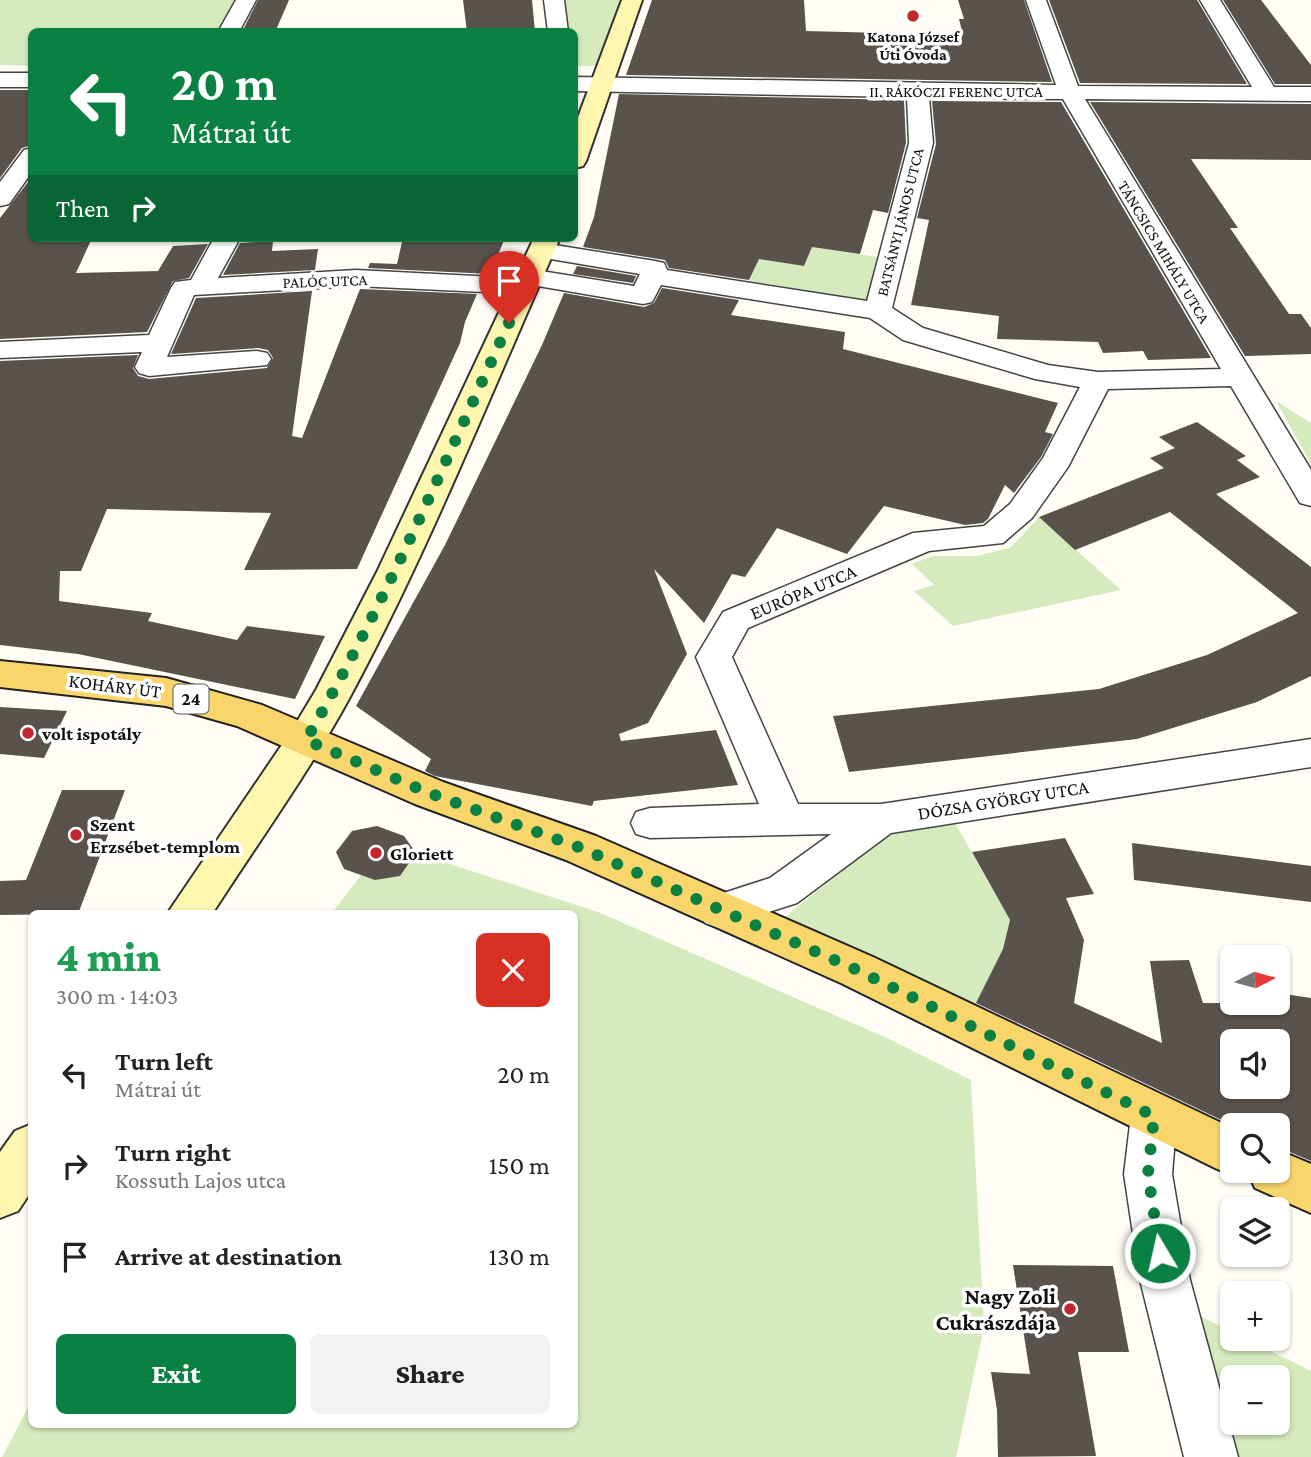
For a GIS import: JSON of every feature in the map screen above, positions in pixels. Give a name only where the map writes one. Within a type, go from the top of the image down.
[{"type":"main road","points":[[578,150],[632,0]]},
{"type":"main road","points":[[191,910],[306,740],[333,693],[394,572],[536,263]]},
{"type":"main road","name":"KOHÁRY ÚT","points":[[0,674],[166,692],[249,715],[306,740]]},
{"type":"main road","name":"24","points":[[306,740],[429,793],[581,848],[857,970],[1220,1146]]},
{"type":"main road","points":[[0,1194],[28,1153]]},
{"type":"main road","points":[[1290,1179],[1311,1189]]},
{"type":"street","points":[[230,28],[246,0]]},
{"type":"street","points":[[554,0],[558,28]]},
{"type":"street","name":"TÁNCSICS MIHÁLY UTCA","points":[[1035,0],[1069,91],[1311,496]]},
{"type":"street","points":[[1210,0],[1267,93]]},
{"type":"street","points":[[0,80],[28,80]]},
{"type":"street","name":"II. RÁKÓCZI FERENC UTCA","points":[[578,84],[918,91],[1311,94]]},
{"type":"street","name":"BATSÁNYI JÁNOS UTCA","points":[[878,311],[920,143],[918,91]]},
{"type":"street","points":[[0,199],[28,160]]},
{"type":"street","points":[[225,242],[201,286],[184,288],[149,367],[257,359]]},
{"type":"street","name":"PALÓC UTCA","points":[[201,286],[356,278],[536,263],[655,269],[653,276],[878,311]]},
{"type":"street","points":[[878,311],[913,334],[1045,373],[1098,382],[1239,377]]},
{"type":"street","points":[[0,350],[161,343]]},
{"type":"street","name":"EURÓPA UTCA","points":[[785,819],[714,657],[735,620],[924,541],[992,536],[1021,511],[1057,460],[1098,382]]},
{"type":"street","name":"DÓZSA GYÖRGY UTCA","points":[[719,911],[783,891],[881,819],[1311,752]]},
{"type":"street","points":[[650,823],[881,819]]},
{"type":"street","points":[[1154,1116],[1148,1174],[1165,1280],[1211,1457]]},
{"type":"green space","points":[[0,0],[238,0],[224,28],[28,28],[28,66],[0,65]]},
{"type":"green space","points":[[564,0],[621,0],[596,66],[578,66],[578,28],[569,28]]},
{"type":"green space","points":[[812,247],[891,259],[880,302],[748,281],[759,259],[804,266]]},
{"type":"green space","points":[[1276,401],[1311,423],[1311,464]]},
{"type":"green space","points":[[1039,517],[1121,590],[953,626],[914,591],[934,585],[912,564],[933,556],[978,556],[1011,547]]},
{"type":"green space","points":[[955,823],[1010,920],[1003,949],[971,1014],[777,923],[890,833]]},
{"type":"green space","points":[[381,849],[416,853],[598,912],[887,1038],[971,1080],[984,1327],[956,1457],[2,1457],[28,1408],[28,1428],[578,1428],[578,910],[334,910]]},
{"type":"green space","points":[[1196,1314],[1220,1326],[1220,1351],[1270,1351],[1311,1371],[1311,1457],[1234,1457],[1228,1435],[1290,1435],[1290,1365],[1220,1365],[1220,1404]]},
{"type":"building","points":[[258,0],[289,0],[277,28],[244,28]]},
{"type":"building","points":[[463,0],[532,0],[535,28],[466,28]]},
{"type":"building","points":[[652,0],[804,0],[806,31],[963,35],[959,19],[964,19],[958,0],[1024,0],[1052,82],[626,75]]},
{"type":"building","points":[[1049,0],[1197,0],[1247,84],[1080,83]]},
{"type":"building","points":[[1223,0],[1261,0],[1311,65],[1311,84],[1275,84]]},
{"type":"building","points":[[0,90],[28,90],[28,146],[22,148],[0,178]]},
{"type":"building","points":[[619,94],[904,100],[906,143],[888,213],[873,210],[860,254],[812,247],[804,266],[759,259],[749,280],[669,268],[665,260],[583,247],[594,217]]},
{"type":"building","points":[[932,101],[1061,102],[1211,358],[1148,360],[1143,351],[1103,353],[1098,342],[997,339],[999,316],[911,305],[929,220],[917,218],[936,144]]},
{"type":"building","points":[[1090,102],[1311,104],[1311,160],[1191,159],[1238,228],[1230,228],[1289,314],[1301,314],[1311,328],[1311,354],[1245,356]]},
{"type":"building","points":[[28,182],[28,242],[90,242],[76,273],[158,271],[173,246],[208,244],[189,278],[173,281],[147,332],[0,339],[0,218]]},
{"type":"building","points":[[273,242],[272,251],[318,249],[315,270],[223,275],[240,243]]},
{"type":"building","points":[[402,242],[503,242],[490,274],[368,268],[370,263],[397,264]]},
{"type":"building","points":[[577,266],[636,276],[633,283],[573,274]]},
{"type":"building","points":[[662,288],[739,300],[731,315],[845,332],[843,349],[1058,403],[1045,432],[1053,434],[1041,457],[1014,493],[1005,485],[988,519],[983,523],[965,525],[884,506],[847,554],[777,528],[745,577],[732,574],[704,623],[654,569],[687,654],[648,723],[619,734],[621,741],[716,730],[738,785],[594,801],[592,806],[435,776],[425,771],[431,759],[356,706],[445,545],[542,345],[564,293],[644,307],[654,303]]},
{"type":"building","points":[[360,289],[477,294],[465,322],[460,343],[357,569],[244,570],[271,513],[107,509],[81,571],[60,571],[59,601],[152,613],[148,621],[237,640],[247,626],[325,636],[295,699],[78,654],[0,645],[0,361],[138,355],[133,368],[138,376],[149,379],[267,368],[273,358],[268,350],[258,348],[171,354],[196,298],[312,291],[292,436],[302,438]]},
{"type":"building","points":[[1197,422],[1246,456],[1237,460],[1260,477],[1216,494],[1311,567],[1311,676],[1257,702],[1137,739],[849,772],[833,716],[1099,689],[1207,655],[1298,613],[1170,512],[1075,550],[1039,517],[1164,468],[1150,458],[1175,448],[1159,437]]},
{"type":"building","name":"volt ispotály","points":[[0,707],[67,711],[44,758],[0,754]]},
{"type":"building","name":"Szent Erzsébet-templom","points":[[62,790],[125,790],[80,910],[28,910],[28,915],[0,915],[0,881],[26,880]]},
{"type":"building","name":"Gloriett","points":[[377,826],[404,836],[416,853],[400,876],[375,880],[344,869],[336,852],[352,831]]},
{"type":"building","points":[[1065,838],[1094,894],[1066,898],[1084,940],[1074,1003],[1162,1043],[1150,961],[1189,960],[1203,1003],[1220,1003],[1220,1015],[1290,1015],[1290,995],[1311,998],[1311,1161],[1290,1152],[1290,1113],[1220,1113],[1220,1119],[976,1003],[1003,949],[1010,920],[972,852]]},
{"type":"building","points":[[1132,843],[1311,866],[1311,902],[1134,880]]},
{"type":"building","points":[[1013,1265],[1113,1266],[1129,1352],[1078,1352],[1096,1456],[998,1457],[997,1410],[991,1372],[1030,1374]]},
{"type":"place","name":"Katona József Úti Óvoda","points":[[913,16]]},
{"type":"place","name":"volt ispotály","points":[[28,733]]},
{"type":"place","name":"Szent Erzsébet-templom","points":[[76,835]]},
{"type":"place","name":"Gloriett","points":[[376,853]]},
{"type":"place","name":"Nagy Zoli Cukrászdája","points":[[1070,1309]]},
{"type":"route","points":[[509,323],[394,572],[333,693],[306,740],[429,793],[581,848],[857,970],[1154,1116],[1148,1174],[1160,1253]]}]
